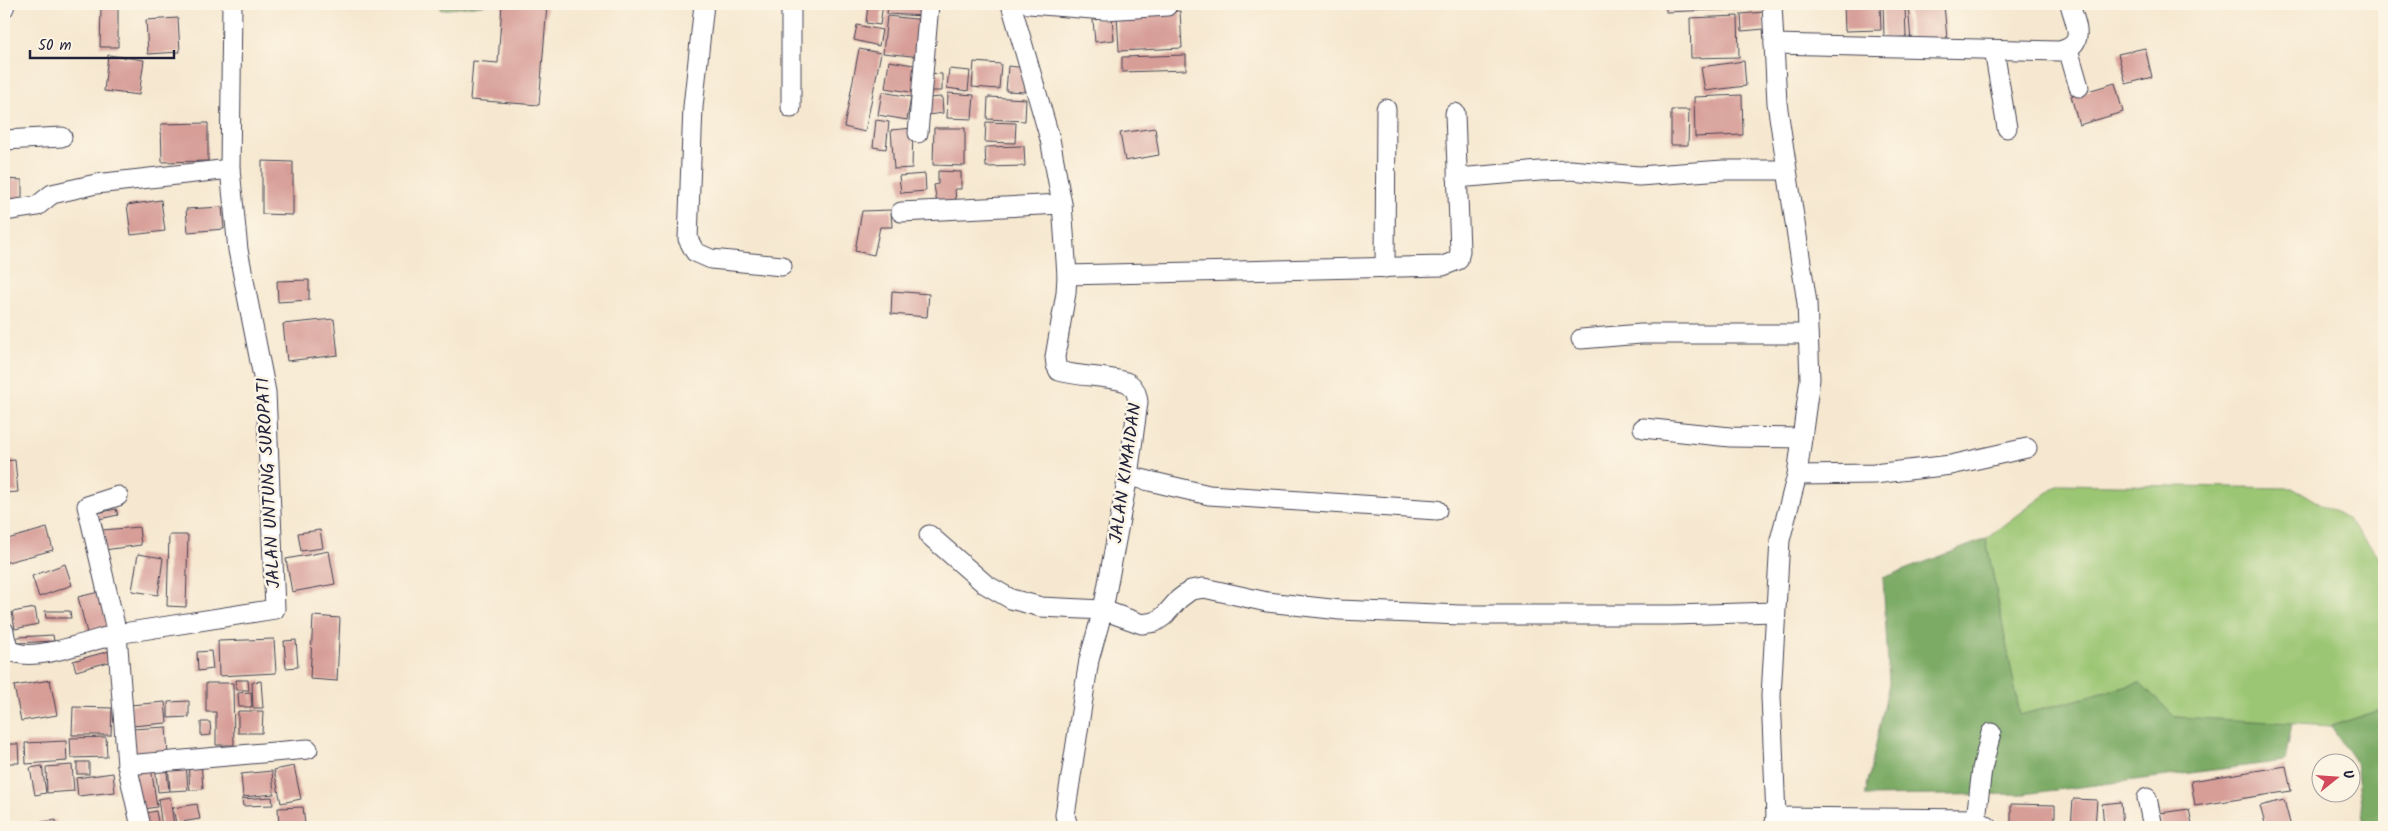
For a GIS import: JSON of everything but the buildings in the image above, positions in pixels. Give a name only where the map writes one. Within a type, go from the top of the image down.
[{"type":"street","points":[[4,8],[5,4],[9,4]]},
{"type":"street","name":"JALAN UNTUNG SUROPATI","points":[[117,634],[275,609],[266,392],[238,250],[230,169],[232,4]]},
{"type":"street","points":[[704,4],[692,116],[688,239],[695,252],[712,259],[782,266]]},
{"type":"street","points":[[791,4],[791,108]]},
{"type":"street","points":[[918,133],[929,4]]},
{"type":"street","name":"JALAN KIMAIDAN","points":[[1011,4],[1050,139],[1062,204],[1067,275],[1066,294],[1055,357],[1056,365],[1060,371],[1072,375],[1127,382],[1136,393],[1138,402],[1128,476],[1103,610],[1089,660],[1065,815],[1068,827]]},
{"type":"street","points":[[1029,4],[1104,10],[1167,6]]},
{"type":"street","points":[[1772,4],[1776,103],[1807,303],[1810,379],[1797,475],[1780,540],[1771,696],[1775,822],[1982,823],[1982,768],[1990,733]]},
{"type":"street","points":[[1774,44],[2058,51],[2068,49],[2078,39],[2073,4]]},
{"type":"street","points":[[2068,49],[2079,87]]},
{"type":"street","points":[[1994,50],[2007,128]]},
{"type":"street","points":[[1385,268],[1386,109]]},
{"type":"street","points":[[1067,275],[1443,266],[1458,260],[1460,251],[1455,114]]},
{"type":"street","points":[[4,140],[62,137]]},
{"type":"street","points":[[4,210],[37,206],[52,194],[96,184],[230,169]]},
{"type":"street","points":[[1457,178],[1570,170],[1639,176],[1723,170],[1786,170]]},
{"type":"street","points":[[902,212],[1062,204]]},
{"type":"street","points":[[1581,338],[1641,334],[1808,334]]},
{"type":"street","points":[[1643,428],[1730,437],[1802,438]]},
{"type":"street","points":[[1797,475],[1884,473],[1951,464],[2027,448]]},
{"type":"street","points":[[1128,476],[1209,495],[1438,510]]},
{"type":"street","points":[[118,496],[87,506],[117,634],[127,765],[141,827]]},
{"type":"street","points":[[929,535],[985,584],[1010,599],[1041,607],[1103,610],[1142,624],[1155,622],[1191,590],[1204,588],[1267,602],[1340,610],[1432,614],[1674,615],[1775,612]]},
{"type":"street","points":[[4,631],[6,642],[16,652],[35,655],[117,634]]},
{"type":"street","points":[[127,765],[308,749]]},
{"type":"street","points":[[2147,798],[2152,827]]},
{"type":"green space","points":[[440,4],[489,4],[441,10]]},
{"type":"green space","points":[[2059,484],[2292,488],[2346,518],[2384,562],[2384,709],[2331,726],[2175,717],[2140,683],[2020,715],[1986,539]]},
{"type":"green space","points":[[1986,539],[2020,715],[2140,683],[2175,717],[2292,723],[2285,761],[2024,794],[1865,796],[1889,683],[1883,578]]},
{"type":"green space","points":[[2384,709],[2384,827],[2364,827],[2360,795],[2360,754],[2350,754],[2331,726]]}]
